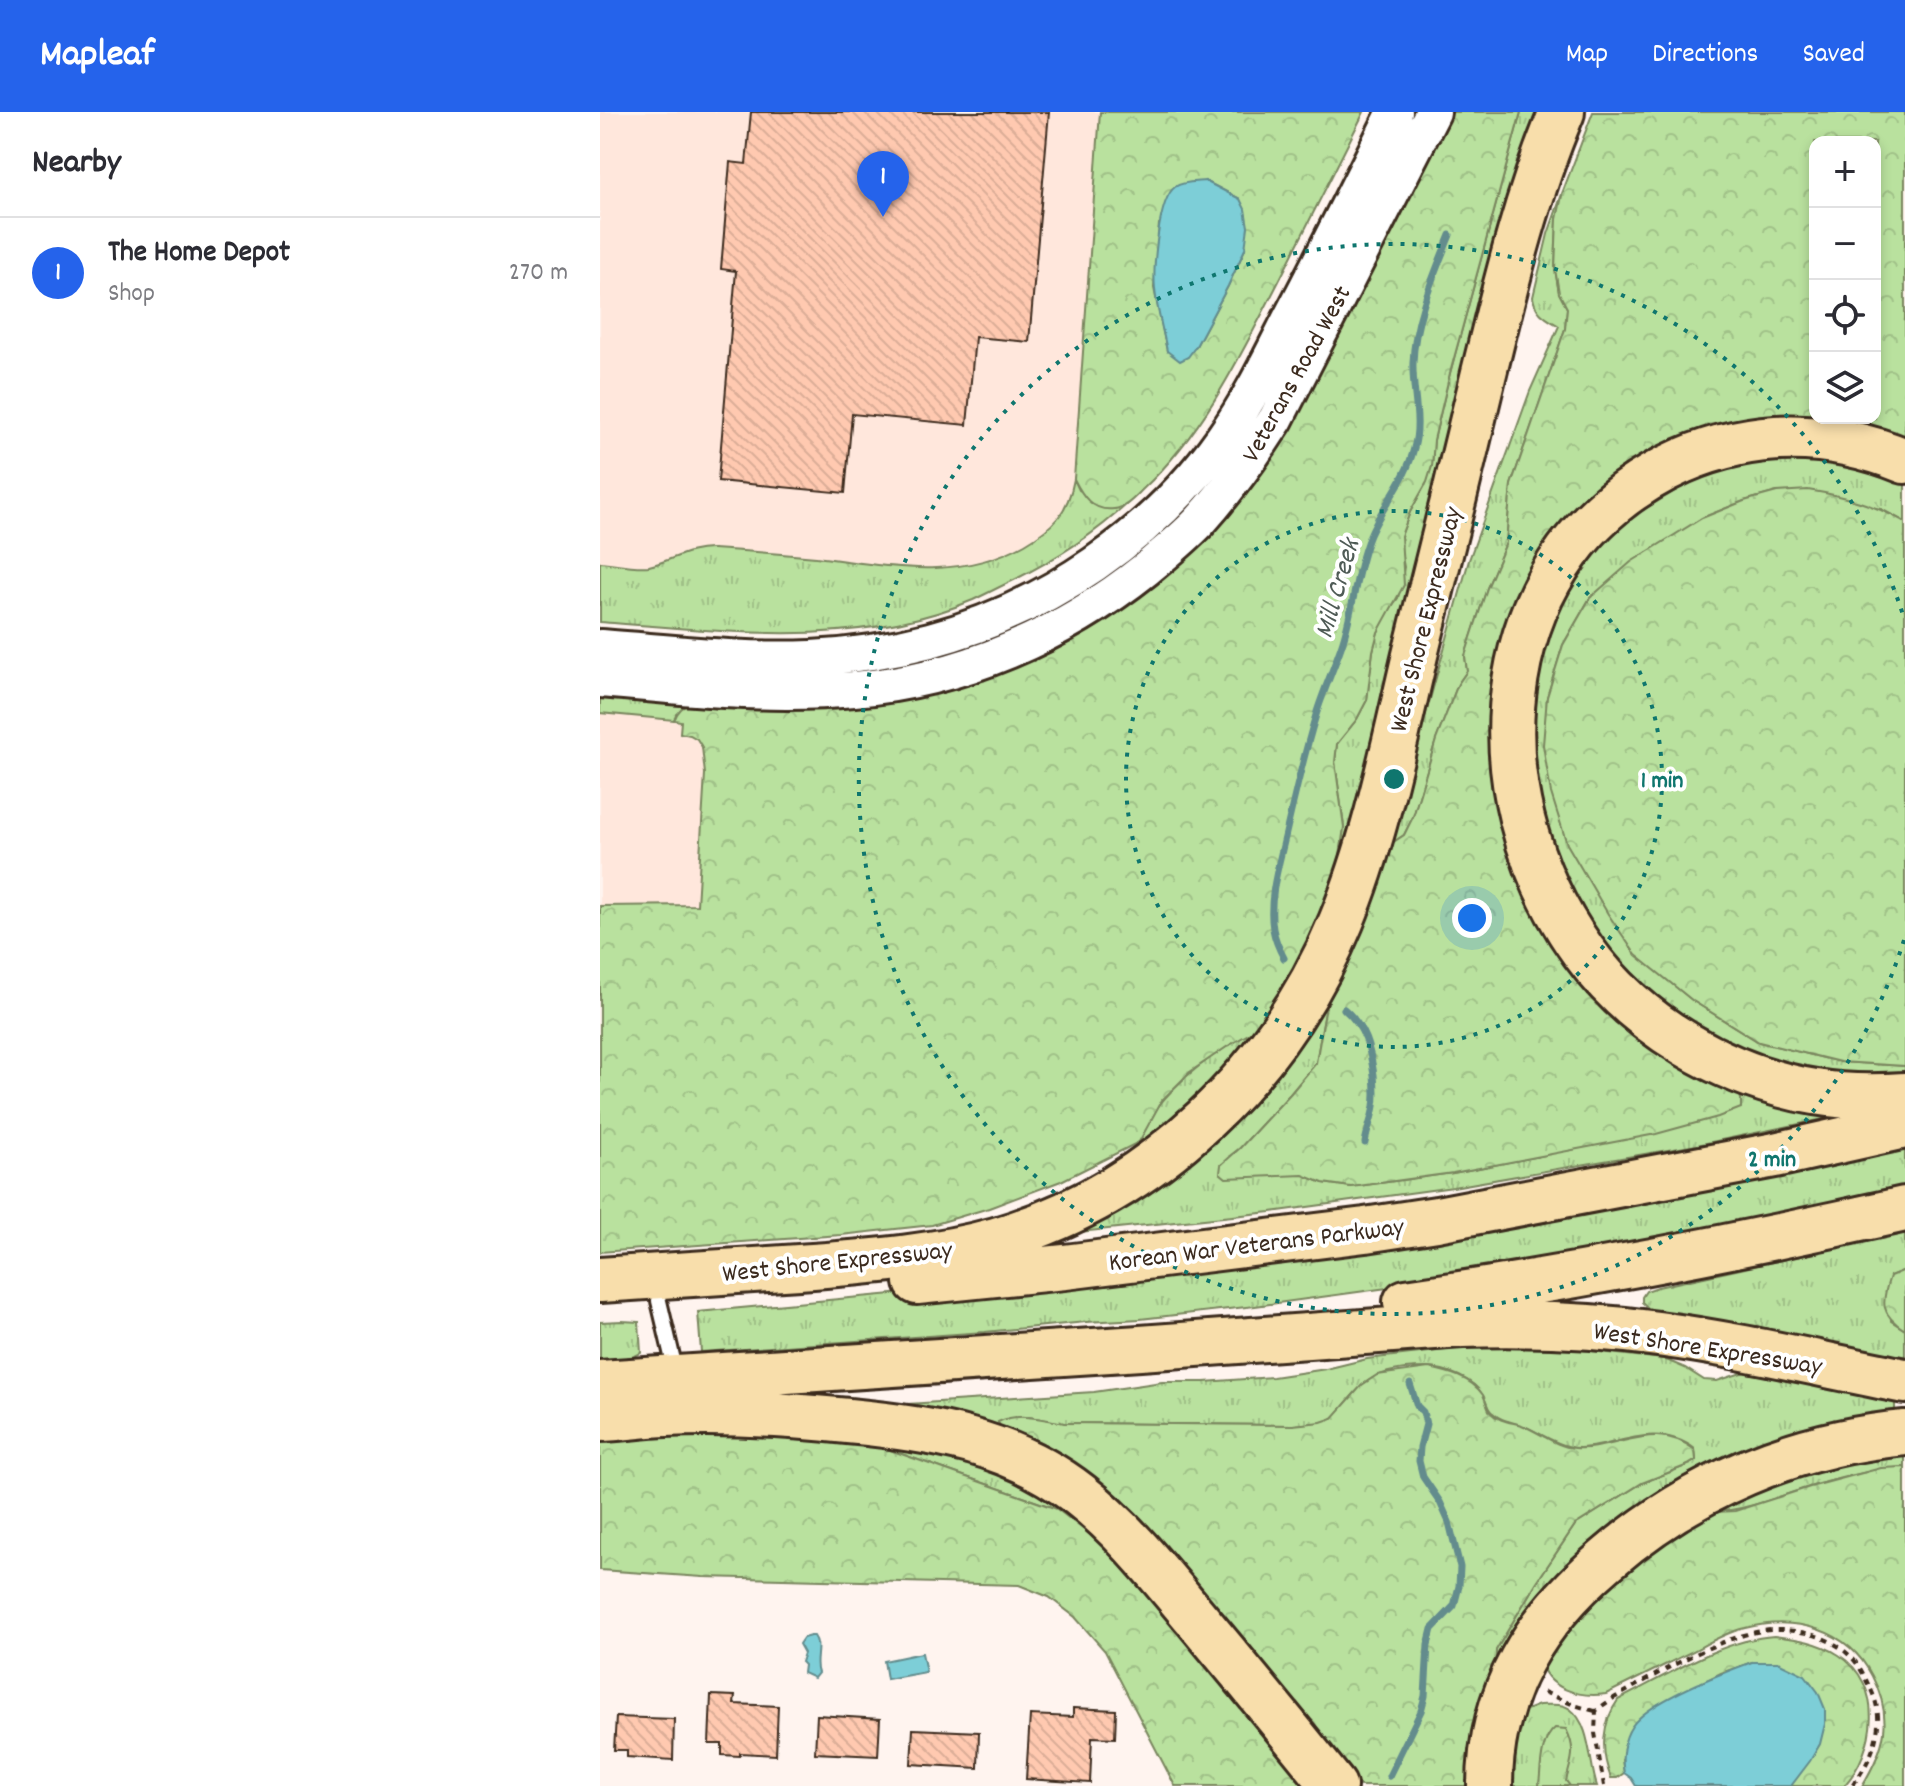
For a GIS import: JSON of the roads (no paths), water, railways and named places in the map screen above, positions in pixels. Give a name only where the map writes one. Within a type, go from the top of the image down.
[{"type":"highway","name":"West Shore Expressway","points":[[600,1280],[914,1257],[994,1240],[1084,1204],[1120,1184],[1180,1141],[1239,1086],[1288,1022],[1326,955],[1355,882],[1391,756],[1514,255],[1541,165],[1562,112]]},
{"type":"highway","points":[[1905,461],[1886,453],[1831,440],[1772,438],[1720,447],[1643,481],[1601,513],[1566,552],[1541,595],[1521,644],[1510,729],[1520,811],[1536,866],[1583,952],[1631,1003],[1655,1023],[1706,1055],[1759,1077],[1815,1092],[1905,1095]]},
{"type":"highway","name":"Korean War Veterans Parkway","points":[[600,1305],[963,1278],[1365,1230],[1762,1158],[1905,1126]]},
{"type":"highway","points":[[1140,1348],[1299,1317],[1619,1268],[1905,1209]]},
{"type":"highway","name":"West Shore Expressway","points":[[600,1383],[1462,1325],[1544,1324],[1694,1339],[1905,1381]]},
{"type":"highway","points":[[600,1419],[716,1414],[856,1422],[969,1439],[1027,1461],[1080,1494],[1127,1539],[1173,1590],[1334,1786]]},
{"type":"highway","points":[[1490,1786],[1496,1732],[1512,1678],[1531,1642],[1558,1607],[1590,1574],[1658,1519],[1707,1490],[1757,1467],[1834,1444],[1905,1433]]},
{"type":"street","name":"Veterans Road West","points":[[600,680],[711,672],[777,659],[852,654],[931,640],[968,628],[1043,594],[1110,552],[1180,491],[1223,438],[1245,404],[1322,259],[1395,112]]},
{"type":"street","name":"Veterans Road West","points":[[600,649],[644,650],[769,692],[843,690],[945,673],[983,661],[1037,638],[1098,604],[1167,552],[1207,513],[1251,458],[1276,419],[1433,112]]},
{"type":"lane","points":[[659,1301],[677,1377]]},
{"type":"water","points":[[1205,181],[1240,199],[1248,227],[1245,249],[1196,346],[1188,357],[1180,361],[1167,351],[1157,305],[1158,235],[1164,205],[1175,187]]},
{"type":"water","points":[[814,1636],[817,1644],[818,1673],[814,1678],[803,1673],[804,1665],[801,1662],[804,1653],[799,1644],[803,1638]]},
{"type":"water","points":[[922,1653],[926,1672],[887,1679],[884,1661]]},
{"type":"water","points":[[1752,1662],[1778,1662],[1805,1675],[1818,1692],[1825,1709],[1820,1744],[1791,1786],[1636,1786],[1624,1773],[1623,1755],[1629,1731],[1641,1716],[1688,1688]]},
{"type":"waterway","name":"Mill Creek","points":[[1284,958],[1275,937],[1272,917],[1277,869],[1308,744],[1345,633],[1365,549],[1375,524],[1406,471],[1414,448],[1417,427],[1414,347],[1426,298],[1450,235]]},
{"type":"waterway","name":"Mill Creek","points":[[1344,1009],[1357,1023],[1365,1039],[1374,1075],[1375,1102],[1365,1143]]},
{"type":"waterway","name":"Mill Creek","points":[[1389,1776],[1421,1711],[1432,1629],[1454,1606],[1459,1586],[1460,1567],[1449,1522],[1423,1477],[1419,1461],[1426,1424],[1410,1384]]},
{"type":"place","name":"The Home Depot","points":[[883,217]]}]
